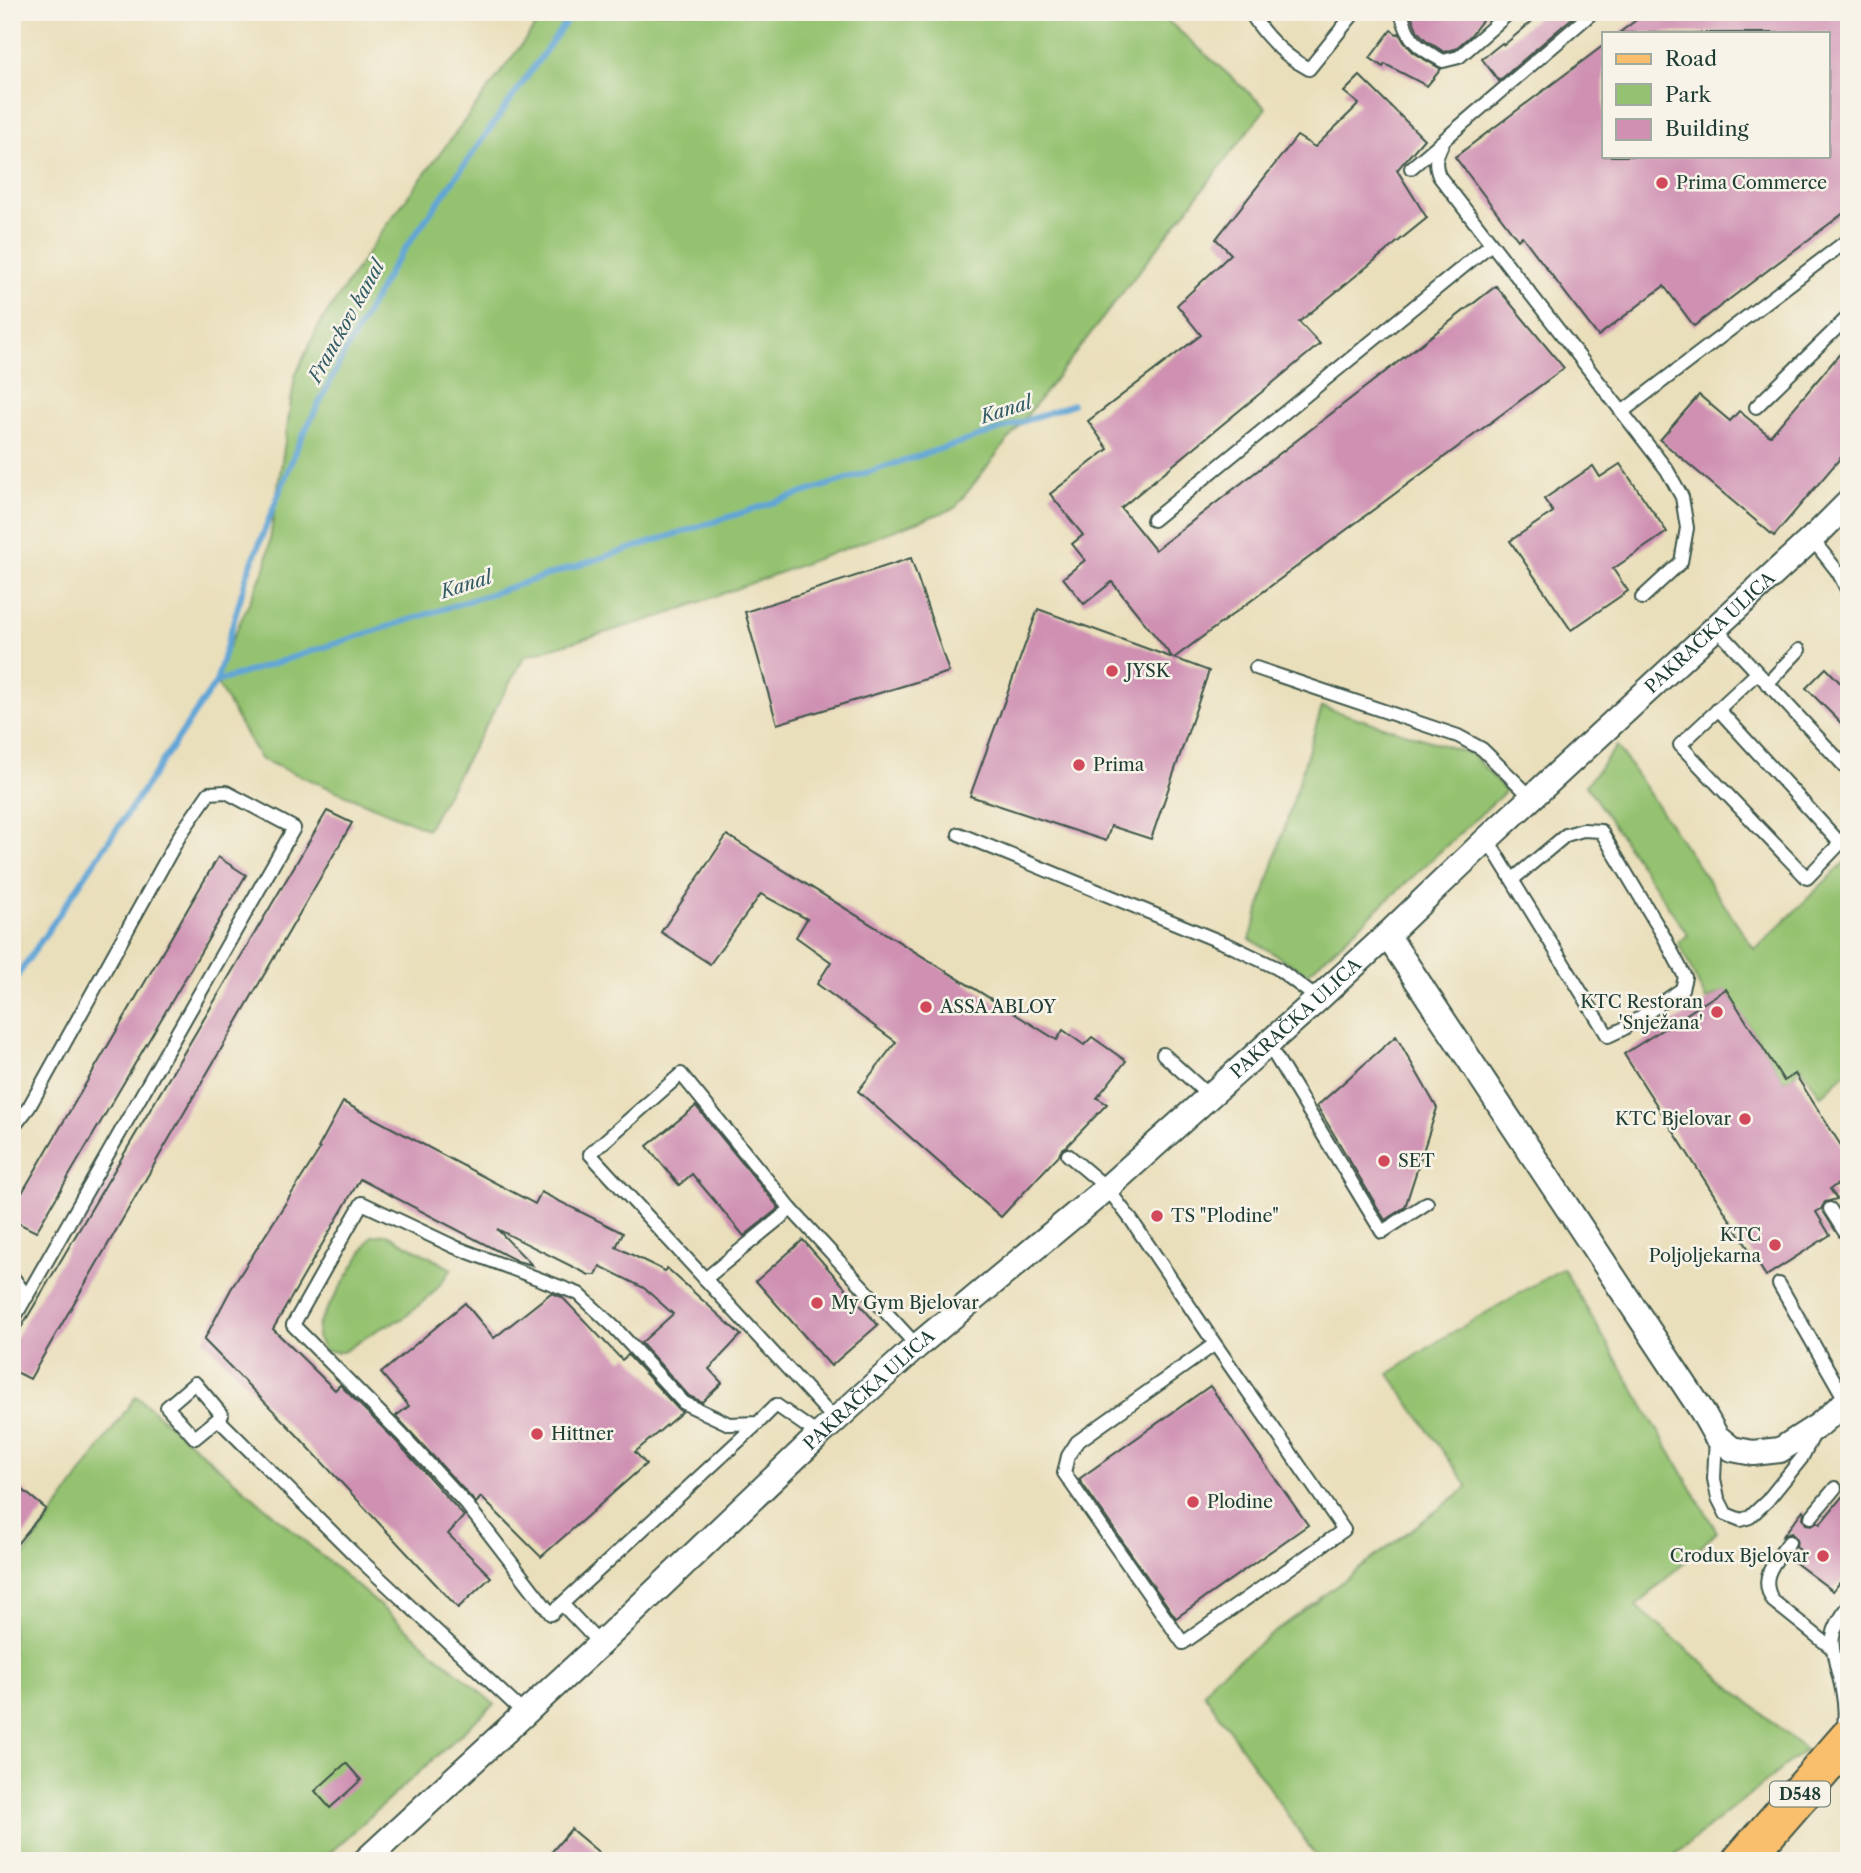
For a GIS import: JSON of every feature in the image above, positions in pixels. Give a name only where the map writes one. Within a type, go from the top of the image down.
[{"type":"main road","name":"D548","points":[[1742,1861],[1843,1744]]},
{"type":"street","name":"PAKRAČKA ULICA","points":[[365,1861],[600,1644],[827,1427],[917,1346],[1107,1188],[1387,936],[1487,839],[1849,502]]},
{"type":"street","points":[[1387,936],[1687,1388],[1716,1436],[1732,1449],[1753,1453],[1780,1450],[1819,1425],[1847,1400]]},
{"type":"lane","points":[[1250,12],[1274,45],[1308,69],[1355,12]]},
{"type":"lane","points":[[1401,12],[1405,27],[1417,46],[1443,61],[1459,57],[1510,12]]},
{"type":"lane","points":[[1411,168],[1593,12]]},
{"type":"lane","points":[[1444,140],[1435,165],[1439,176],[1667,470],[1682,497],[1687,528],[1681,562],[1642,598]]},
{"type":"lane","points":[[1622,412],[1849,239]]},
{"type":"lane","points":[[1153,520],[1491,244]]},
{"type":"lane","points":[[1756,407],[1849,316]]},
{"type":"lane","points":[[1812,539],[1844,573],[1849,593]]},
{"type":"lane","points":[[1716,628],[1849,771]]},
{"type":"lane","points":[[1767,684],[1799,650]]},
{"type":"lane","points":[[1256,668],[1458,736],[1482,749],[1532,798]]},
{"type":"lane","points":[[1718,709],[1844,839],[1807,878],[1680,745],[1718,709],[1756,673]]},
{"type":"lane","points":[[12,1129],[29,1107],[180,835],[209,793],[226,792],[294,828],[12,1322]]},
{"type":"lane","points":[[1487,839],[1511,880],[1608,1036],[1623,1029],[1682,989],[1685,976],[1601,831],[1583,830],[1566,835],[1511,880]]},
{"type":"lane","points":[[959,834],[1231,946],[1277,968],[1318,999]]},
{"type":"lane","points":[[1268,1044],[1382,1233],[1427,1203]]},
{"type":"lane","points":[[1163,1054],[1209,1096]]},
{"type":"lane","points":[[827,1427],[705,1279],[590,1154],[681,1074],[791,1209],[917,1346]]},
{"type":"lane","points":[[1068,1156],[1107,1188],[1132,1221],[1344,1530],[1183,1643],[1064,1473],[1068,1456],[1077,1442],[1215,1344]]},
{"type":"lane","points":[[758,1423],[729,1424],[684,1403],[615,1328],[579,1294],[455,1247],[362,1203],[293,1325],[467,1505],[551,1614],[758,1423],[776,1405],[827,1427]]},
{"type":"lane","points":[[705,1279],[791,1209]]},
{"type":"lane","points":[[1830,1209],[1849,1239]]},
{"type":"lane","points":[[12,1276],[27,1297]]},
{"type":"lane","points":[[1779,1284],[1847,1400]]},
{"type":"lane","points":[[195,1383],[222,1415],[218,1419],[195,1438],[167,1407],[195,1383]]},
{"type":"lane","points":[[218,1419],[353,1553],[524,1714]]},
{"type":"lane","points":[[1716,1436],[1714,1479],[1718,1498],[1726,1514],[1741,1520],[1749,1517],[1767,1501],[1801,1459],[1819,1425]]},
{"type":"lane","points":[[1811,1517],[1835,1488]]},
{"type":"lane","points":[[1789,1542],[1771,1568],[1766,1582],[1768,1593],[1773,1601],[1834,1654],[1849,1671]]},
{"type":"lane","points":[[562,1604],[600,1644]]},
{"type":"lane","points":[[1843,1744],[1843,1690],[1834,1654],[1833,1635],[1849,1606]]},
{"type":"green space","points":[[546,12],[1158,12],[1266,108],[955,508],[665,615],[525,656],[427,829],[260,759],[216,682],[223,659],[266,566],[295,376],[318,327],[385,227]]},
{"type":"green space","points":[[1322,707],[1472,754],[1506,791],[1307,974],[1250,939]]},
{"type":"green space","points":[[1617,746],[1755,950],[1849,858],[1849,1070],[1821,1096],[1800,1065],[1795,1074],[1784,1081],[1726,990],[1706,1000],[1678,942],[1688,935],[1586,785]]},
{"type":"green space","points":[[387,1234],[452,1269],[434,1292],[404,1318],[379,1329],[343,1352],[324,1351],[317,1337],[318,1324],[372,1236]]},
{"type":"green space","points":[[1563,1268],[1717,1532],[1636,1606],[1805,1750],[1667,1861],[1319,1861],[1204,1693],[1215,1677],[1468,1487],[1389,1374],[1441,1339]]},
{"type":"green space","points":[[136,1396],[494,1704],[321,1861],[12,1861],[12,1573]]},
{"type":"building","points":[[1415,12],[1489,12],[1469,37],[1455,49],[1444,52],[1418,32],[1412,17]]},
{"type":"building","points":[[1543,12],[1579,12],[1499,81],[1482,59],[1502,43],[1504,45]]},
{"type":"building","name":"Prima Commerce","points":[[1647,12],[1838,12],[1842,20],[1849,24],[1849,209],[1694,326],[1664,286],[1598,336],[1522,236],[1518,240],[1455,157],[1602,47],[1602,158],[1829,158],[1829,32],[1620,32]]},
{"type":"building","points":[[1391,30],[1399,33],[1415,54],[1441,69],[1427,86],[1385,64],[1383,67],[1370,58]]},
{"type":"building","points":[[1360,76],[1424,139],[1397,170],[1427,218],[1299,322],[1320,344],[1121,508],[1155,550],[1496,286],[1564,368],[1174,658],[1209,671],[1151,839],[1111,826],[1106,841],[970,796],[1038,609],[1173,658],[1112,582],[1084,604],[1063,578],[1085,560],[1072,544],[1083,535],[1050,494],[1108,449],[1088,421],[1201,335],[1177,305],[1231,254],[1216,239],[1297,136],[1315,147],[1359,104],[1344,92]]},
{"type":"building","points":[[1849,343],[1849,448],[1774,536],[1660,440],[1699,395],[1730,421],[1739,411],[1770,436]]},
{"type":"building","points":[[1620,464],[1667,532],[1613,569],[1628,591],[1571,630],[1510,541],[1553,512],[1544,499],[1593,466],[1600,477]]},
{"type":"building","points":[[911,558],[949,672],[777,724],[745,612]]},
{"type":"building","points":[[1826,668],[1849,692],[1849,731],[1806,688]]},
{"type":"building","points":[[327,811],[352,823],[30,1379],[12,1370],[12,1343]]},
{"type":"building","name":"ASSA ABLOY","points":[[727,835],[1057,1040],[1063,1030],[1084,1045],[1092,1037],[1126,1061],[1097,1098],[1107,1104],[1001,1217],[858,1091],[896,1042],[817,984],[831,962],[796,937],[807,919],[761,894],[710,964],[661,932]]},
{"type":"building","points":[[218,857],[246,875],[36,1232],[12,1220],[12,1210]]},
{"type":"building","name":"KTC Bjelovar","points":[[1726,989],[1784,1081],[1795,1074],[1849,1158],[1849,1177],[1830,1189],[1837,1199],[1825,1202],[1816,1212],[1830,1235],[1766,1276],[1624,1054]]},
{"type":"building","name":"SET","points":[[1396,1036],[1437,1108],[1405,1207],[1385,1220],[1317,1106]]},
{"type":"building","points":[[343,1102],[535,1204],[541,1192],[623,1233],[616,1247],[665,1271],[667,1268],[741,1335],[709,1369],[722,1383],[702,1402],[689,1396],[641,1343],[673,1314],[644,1288],[600,1266],[596,1275],[589,1275],[497,1229],[532,1265],[517,1261],[360,1179],[273,1329],[335,1390],[340,1385],[396,1441],[464,1516],[448,1534],[491,1577],[458,1608],[296,1434],[204,1340],[231,1289],[320,1149],[318,1148]]},
{"type":"building","points":[[696,1106],[779,1208],[744,1236],[692,1174],[679,1185],[647,1146]]},
{"type":"building","name":"My Gym Bjelovar","points":[[803,1240],[878,1325],[831,1366],[756,1281]]},
{"type":"building","name":"Hittner","points":[[551,1293],[562,1297],[622,1360],[628,1355],[682,1412],[635,1452],[646,1464],[541,1557],[481,1497],[476,1503],[396,1416],[409,1406],[381,1373],[465,1303],[494,1338]]},
{"type":"building","name":"Plodine","points":[[1210,1386],[1308,1525],[1176,1618],[1079,1479]]},
{"type":"building","points":[[12,1481],[46,1509],[12,1550]]},
{"type":"building","name":"Crodux Bjelovar","points":[[1849,1488],[1849,1571],[1833,1591],[1793,1561],[1801,1551],[1796,1547],[1797,1539],[1791,1533],[1783,1536],[1803,1510],[1806,1524],[1820,1524]]},
{"type":"building","points":[[346,1763],[361,1780],[330,1808],[315,1791]]},
{"type":"building","points":[[571,1829],[609,1861],[544,1861]]},
{"type":"waterway","name":"Franckov kanal","points":[[216,682],[247,575],[298,445],[343,356],[392,267],[573,12]]},
{"type":"waterway","name":"Kanal","points":[[12,984],[216,682],[1073,404]]},
{"type":"place","name":"Prima Commerce","points":[[1662,183]]},
{"type":"place","name":"JYSK","points":[[1112,671]]},
{"type":"place","name":"Prima","points":[[1079,765]]},
{"type":"place","name":"ASSA ABLOY","points":[[926,1007]]},
{"type":"place","name":"KTC Restoran 'Snježana'","points":[[1717,1012]]},
{"type":"place","name":"KTC Bjelovar","points":[[1745,1119]]},
{"type":"place","name":"SET","points":[[1384,1161]]},
{"type":"place","name":"TS \"Plodine\"","points":[[1157,1216]]},
{"type":"place","name":"KTC Poljoljekarna","points":[[1775,1245]]},
{"type":"place","name":"My Gym Bjelovar","points":[[817,1303]]},
{"type":"place","name":"Hittner","points":[[537,1434]]},
{"type":"place","name":"Plodine","points":[[1193,1502]]},
{"type":"place","name":"Crodux Bjelovar","points":[[1823,1556]]}]
